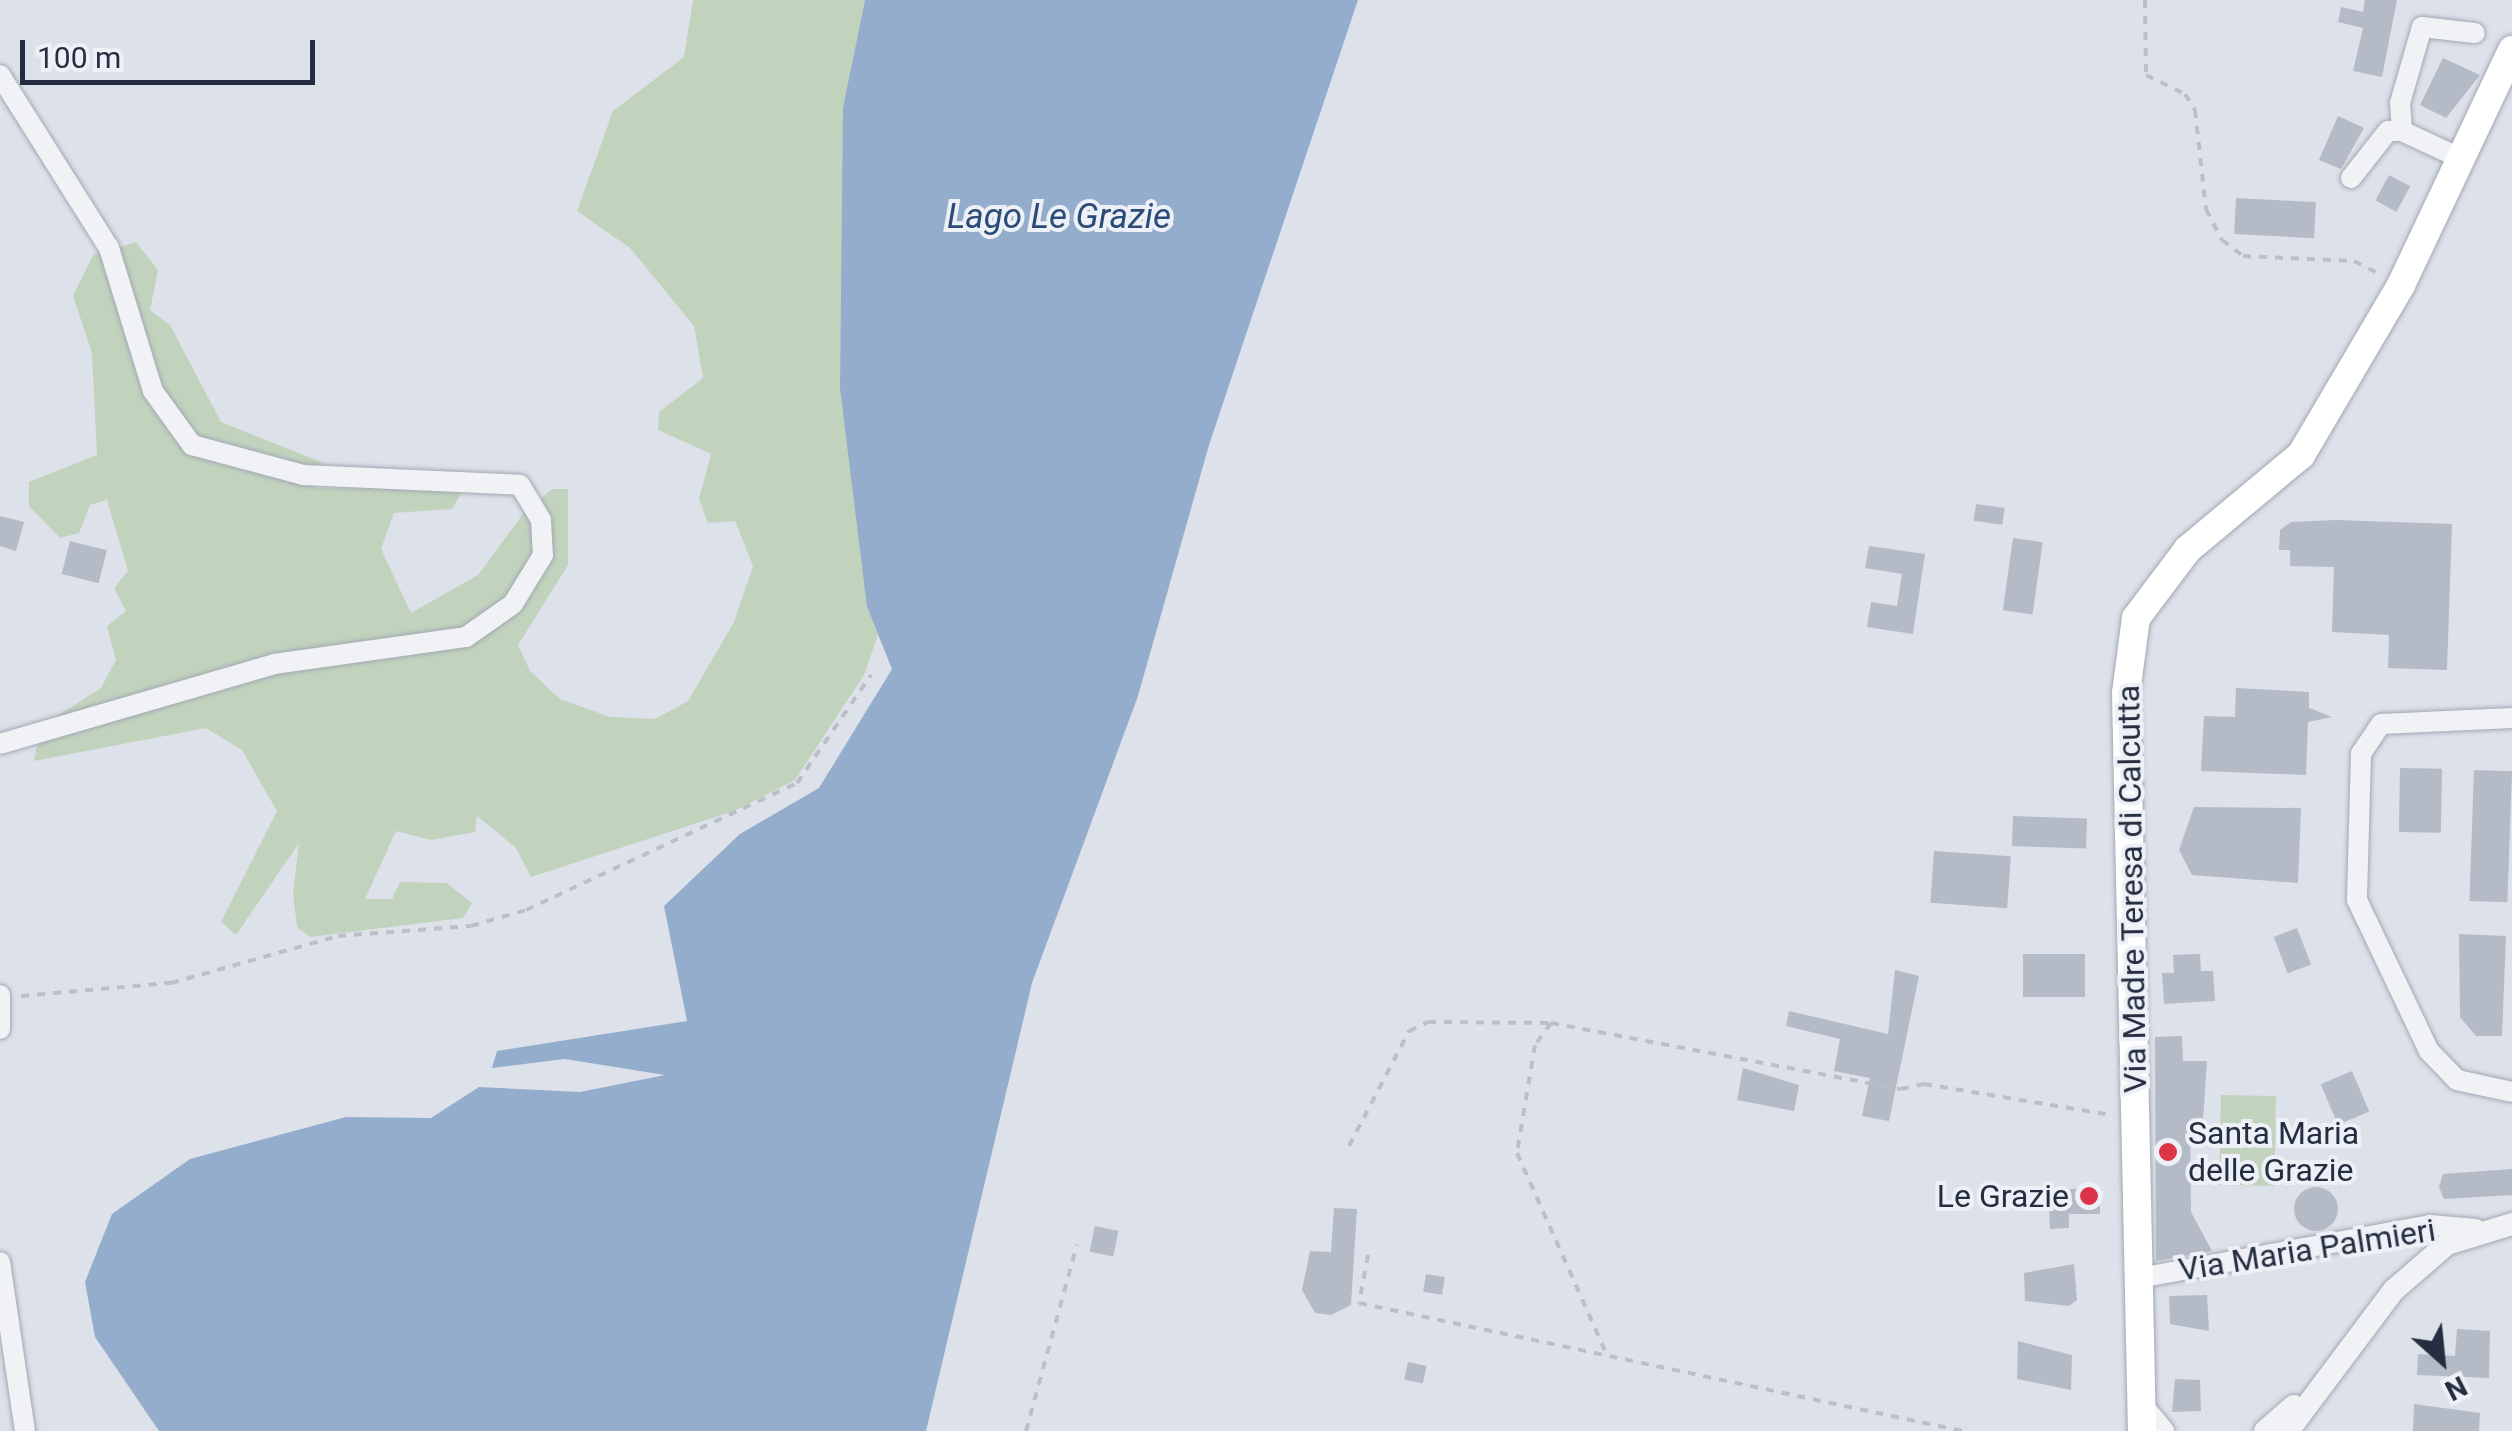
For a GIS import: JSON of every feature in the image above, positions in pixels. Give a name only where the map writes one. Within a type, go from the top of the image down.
[{"type":"main road","name":"Via Madre Teresa di Calcutta","points":[[2142,1419],[2126,693],[2136,618],[2188,549],[2301,454],[2400,286],[2512,50]]},
{"type":"street","points":[[2402,131],[2400,104],[2422,27],[2475,34]]},
{"type":"street","points":[[0,75],[109,248],[153,391],[192,444],[303,475],[520,485],[542,520],[543,555],[513,604],[466,637],[275,664],[0,744]]},
{"type":"street","points":[[2351,178],[2388,131],[2402,131],[2462,159]]},
{"type":"street","points":[[2512,718],[2381,724],[2361,754],[2356,900],[2428,1051],[2457,1080],[2512,1092]]},
{"type":"street","points":[[0,1029],[1,997]]},
{"type":"street","points":[[2288,1431],[2394,1290],[2476,1229],[2512,1224]]},
{"type":"street","name":"Via Maria Palmieri","points":[[2139,1278],[2430,1225],[2476,1229]]},
{"type":"street","points":[[0,1262],[25,1431]]},
{"type":"street","points":[[2265,1431],[2326,1376]]},
{"type":"street","points":[[2142,1419],[2163,1431]]},
{"type":"path","points":[[2145,0],[2146,75],[2185,94],[2195,110],[2206,209],[2222,240],[2243,256],[2354,261],[2400,286]]},
{"type":"path","points":[[1,997],[171,983],[338,936],[456,928],[526,910],[797,784],[872,675]]},
{"type":"path","points":[[1349,1146],[1408,1031],[1428,1022],[1552,1024],[1902,1089],[1924,1084],[2135,1117]]},
{"type":"path","points":[[1552,1024],[1535,1045],[1517,1153],[1568,1284],[1607,1355]]},
{"type":"path","points":[[1026,1431],[1077,1246]]},
{"type":"path","points":[[1368,1255],[1360,1303],[1963,1431]]},
{"type":"green space","points":[[693,0],[865,0],[843,107],[867,607],[878,635],[864,675],[795,780],[734,811],[531,877],[516,848],[477,816],[475,832],[431,840],[396,831],[365,899],[392,899],[400,882],[447,883],[472,903],[463,918],[310,937],[297,927],[293,893],[299,843],[236,935],[221,922],[277,811],[242,750],[206,728],[34,761],[41,726],[101,688],[116,660],[107,626],[126,611],[114,588],[128,571],[107,500],[90,505],[79,533],[60,538],[29,506],[29,482],[97,455],[92,353],[73,296],[93,255],[136,242],[158,270],[150,310],[170,325],[221,422],[321,462],[314,488],[464,489],[452,509],[394,513],[381,549],[411,613],[478,575],[524,513],[552,489],[568,489],[568,565],[518,645],[530,671],[560,699],[610,717],[655,719],[688,701],[734,622],[753,566],[735,521],[708,523],[699,499],[711,454],[658,430],[659,412],[703,378],[694,326],[630,248],[577,211],[613,111],[684,57]]},
{"type":"green space","points":[[2221,1095],[2276,1096],[2274,1186],[2219,1185]]},
{"type":"water","name":"Lago Le Grazie","points":[[865,0],[1358,0],[1209,445],[1138,696],[1032,983],[926,1431],[159,1431],[95,1337],[85,1282],[112,1214],[190,1159],[346,1117],[431,1118],[479,1087],[580,1092],[665,1075],[565,1059],[492,1068],[497,1051],[687,1021],[664,906],[740,834],[819,788],[892,669],[867,607],[840,388],[843,107]]},
{"type":"building","points":[[2365,0],[2397,0],[2382,77],[2353,71],[2363,28],[2338,22],[2341,7],[2363,12]]},
{"type":"building","points":[[2443,58],[2480,75],[2446,118],[2420,105]]},
{"type":"building","points":[[2338,116],[2364,128],[2341,169],[2319,160]]},
{"type":"building","points":[[2389,175],[2410,186],[2397,212],[2375,201]]},
{"type":"building","points":[[2236,198],[2316,202],[2314,238],[2234,234]]},
{"type":"building","points":[[1976,504],[2005,508],[2002,525],[1974,521]]},
{"type":"building","points":[[0,516],[24,522],[16,551],[0,546]]},
{"type":"building","points":[[2291,522],[2452,524],[2447,670],[2388,668],[2389,635],[2332,632],[2334,567],[2290,566],[2290,550],[2279,550],[2280,530]]},
{"type":"building","points":[[2013,538],[2043,542],[2033,614],[2003,610]]},
{"type":"building","points":[[70,541],[107,550],[99,583],[62,574]]},
{"type":"building","points":[[1869,546],[1925,554],[1913,634],[1867,627],[1871,602],[1897,606],[1902,574],[1865,568]]},
{"type":"building","points":[[2236,688],[2309,692],[2309,708],[2332,717],[2308,722],[2306,775],[2201,771],[2204,716],[2235,717]]},
{"type":"building","points":[[2400,768],[2442,769],[2441,833],[2399,832]]},
{"type":"building","points":[[2474,770],[2512,771],[2507,902],[2469,901]]},
{"type":"building","points":[[2194,807],[2301,808],[2298,883],[2192,875],[2179,850]]},
{"type":"building","points":[[2013,816],[2087,819],[2086,849],[2012,846]]},
{"type":"building","points":[[1934,851],[2011,856],[2007,908],[1930,903]]},
{"type":"building","points":[[2297,928],[2311,964],[2288,973],[2274,937]]},
{"type":"building","points":[[2459,934],[2506,936],[2502,1036],[2476,1036],[2460,1017]]},
{"type":"building","points":[[2023,954],[2085,954],[2085,997],[2023,997]]},
{"type":"building","points":[[2200,954],[2201,971],[2213,971],[2215,1001],[2164,1004],[2162,973],[2174,973],[2173,955]]},
{"type":"building","points":[[1895,970],[1919,976],[1889,1121],[1862,1116],[1870,1078],[1834,1071],[1840,1039],[1786,1026],[1789,1011],[1888,1034]]},
{"type":"building","points":[[2182,1036],[2183,1061],[2207,1061],[2203,1121],[2190,1121],[2191,1212],[2212,1251],[2156,1261],[2155,1037]]},
{"type":"building","points":[[1743,1068],[1799,1085],[1794,1111],[1737,1100]]},
{"type":"building","points":[[2352,1071],[2369,1112],[2338,1125],[2321,1084]]},
{"type":"building","points":[[2512,1169],[2512,1195],[2444,1199],[2439,1187],[2443,1174]]},
{"type":"building","points":[[2100,1187],[2100,1214],[2069,1214],[2069,1228],[2050,1229],[2048,1191]]},
{"type":"building","points":[[2316,1187],[2331,1194],[2338,1209],[2331,1224],[2316,1231],[2301,1224],[2294,1209],[2301,1194]]},
{"type":"building","points":[[1334,1208],[1357,1209],[1351,1305],[1331,1315],[1315,1313],[1302,1290],[1310,1251],[1331,1252]]},
{"type":"building","points":[[1095,1226],[1118,1231],[1113,1256],[1090,1251]]},
{"type":"building","points":[[2074,1264],[2077,1300],[2069,1306],[2025,1301],[2024,1273]]},
{"type":"building","points":[[1426,1274],[1445,1277],[1442,1295],[1423,1292]]},
{"type":"building","points":[[2207,1295],[2209,1331],[2170,1324],[2169,1296]]},
{"type":"building","points":[[2457,1329],[2490,1331],[2489,1378],[2417,1375],[2418,1354],[2455,1356]]},
{"type":"building","points":[[2018,1341],[2072,1355],[2071,1390],[2017,1379]]},
{"type":"building","points":[[1408,1362],[1427,1366],[1423,1384],[1404,1380]]},
{"type":"building","points":[[2175,1379],[2200,1380],[2201,1411],[2172,1412]]},
{"type":"building","points":[[2414,1404],[2480,1413],[2479,1431],[2413,1431]]},
{"type":"place","name":"Santa Maria delle Grazie","points":[[2168,1152]]},
{"type":"place","name":"Le Grazie","points":[[2089,1196]]}]
